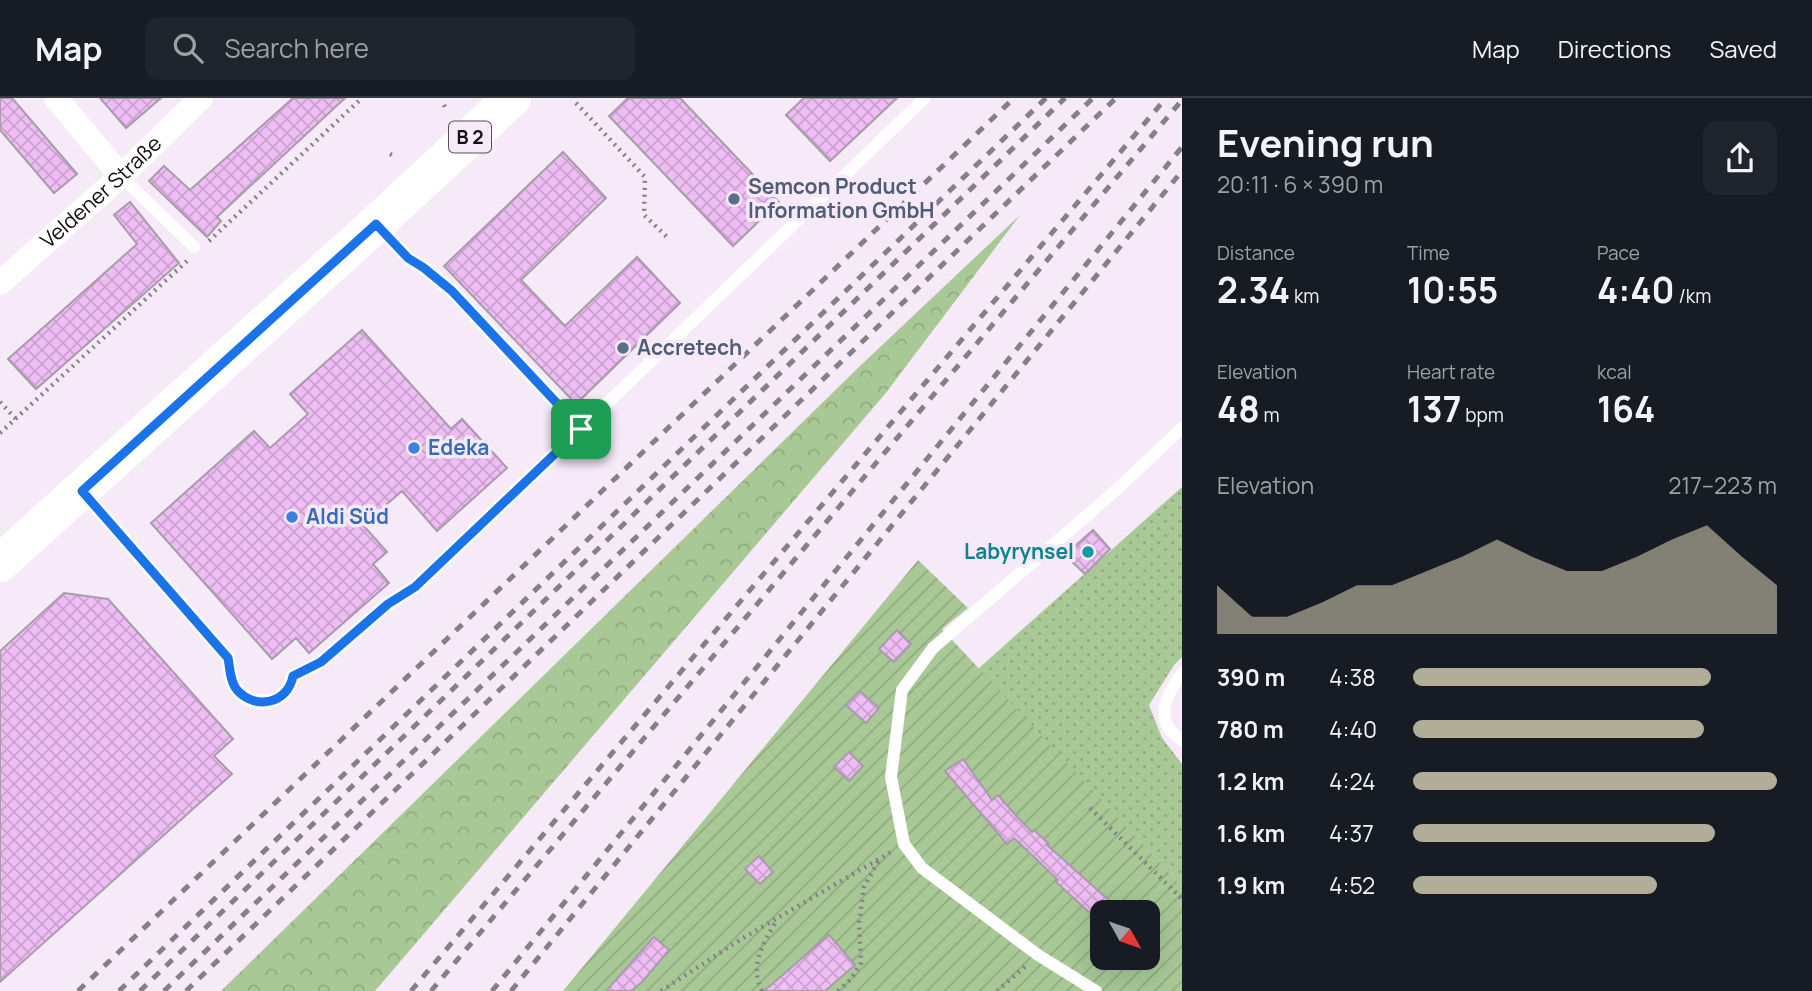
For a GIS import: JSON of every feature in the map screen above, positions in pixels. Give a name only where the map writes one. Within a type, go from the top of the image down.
[{"type":"main road","name":"B 2","points":[[0,563],[512,98]]},
{"type":"street","points":[[56,98],[121,176]]},
{"type":"street","name":"Veldener Straße","points":[[0,283],[121,176],[201,98]]},
{"type":"lane","points":[[82,491],[228,658],[237,691],[254,701],[275,701],[289,690],[293,676],[321,662],[388,604],[415,587],[925,98]]},
{"type":"lane","points":[[121,176],[194,247]]},
{"type":"lane","points":[[376,224],[408,258],[452,291],[581,429]]},
{"type":"lane","points":[[1096,991],[1038,955],[922,869],[904,844],[891,777],[902,690],[933,648],[1114,492],[1182,428]]},
{"type":"lane","points":[[1182,673],[1167,694],[1164,720],[1172,734],[1182,740]]},
{"type":"path","points":[[209,241],[362,98]]},
{"type":"path","points":[[576,103],[645,177],[644,215],[667,237]]},
{"type":"path","points":[[0,433],[188,260]]},
{"type":"path","points":[[0,401],[16,419]]},
{"type":"path","points":[[1090,808],[1182,900]]},
{"type":"path","points":[[661,991],[904,844]]},
{"type":"path","points":[[838,991],[851,979],[861,963],[859,923],[864,887],[881,858]]},
{"type":"path","points":[[762,991],[755,977],[759,954],[777,919]]},
{"type":"path","points":[[997,991],[1038,955]]},
{"type":"green space","points":[[1020,215],[885,394],[375,991],[221,991],[860,366]]},
{"type":"green space","points":[[1182,487],[1182,657],[1149,705],[1162,738],[1182,764],[1182,886],[978,669]]},
{"type":"green space","points":[[918,560],[968,608],[942,629],[1182,886],[1182,991],[563,991]]},
{"type":"building","points":[[0,98],[12,98],[77,174],[54,193],[0,130]]},
{"type":"building","points":[[100,98],[161,98],[126,128]]},
{"type":"building","points":[[293,98],[345,98],[217,217],[221,221],[207,237],[149,181],[164,166],[190,190]]},
{"type":"building","points":[[628,98],[680,98],[779,202],[733,246],[609,116]]},
{"type":"building","points":[[804,98],[897,98],[830,161],[786,115]]},
{"type":"building","points":[[563,152],[606,198],[521,280],[565,326],[637,257],[680,303],[576,404],[444,266]]},
{"type":"building","points":[[130,202],[179,263],[36,389],[8,359],[137,244],[114,215]]},
{"type":"building","points":[[362,330],[451,429],[462,419],[507,468],[437,531],[402,491],[363,525],[387,552],[373,564],[389,583],[309,653],[296,638],[272,659],[151,523],[254,431],[270,448],[308,414],[290,394]]},
{"type":"building","name":"Labyrynsel","points":[[1093,530],[1110,549],[1085,574],[1065,555]]},
{"type":"building","points":[[64,593],[108,599],[233,739],[214,756],[232,774],[0,982],[0,651]]},
{"type":"building","points":[[897,630],[911,644],[894,662],[879,649]]},
{"type":"building","points":[[860,691],[879,708],[866,723],[846,705]]},
{"type":"building","points":[[849,752],[863,766],[849,781],[834,767]]},
{"type":"building","points":[[963,759],[992,800],[998,795],[1032,832],[1034,830],[1109,900],[1090,900],[1090,913],[1014,838],[1007,844],[945,771]]},
{"type":"building","points":[[759,856],[773,872],[760,884],[745,869]]},
{"type":"building","points":[[829,935],[855,965],[825,991],[764,991]]},
{"type":"building","points":[[654,937],[669,950],[642,982],[631,991],[606,991]]},
{"type":"railway","points":[[78,991],[1014,98]]},
{"type":"railway","points":[[119,991],[1046,98]]},
{"type":"railway","points":[[140,991],[1065,98]]},
{"type":"railway","points":[[164,991],[1093,98]]},
{"type":"railway","points":[[186,991],[1116,98]]},
{"type":"railway","points":[[411,991],[1166,98]]},
{"type":"railway","points":[[431,991],[1182,100]]},
{"type":"railway","points":[[492,991],[1182,147]]},
{"type":"railway","points":[[511,991],[1182,171]]},
{"type":"place","name":"Semcon Product Information GmbH","points":[[734,199]]},
{"type":"place","name":"Accretech","points":[[623,348]]},
{"type":"place","name":"Edeka","points":[[414,448]]},
{"type":"place","name":"Aldi Süd","points":[[292,517]]},
{"type":"place","name":"Labyrynsel","points":[[1088,552]]},
{"type":"route","points":[[376,224],[408,258],[452,291],[581,429],[415,587],[388,604],[321,662],[293,676],[289,690],[275,701],[254,701],[237,691],[228,658],[82,491],[376,224]]}]
